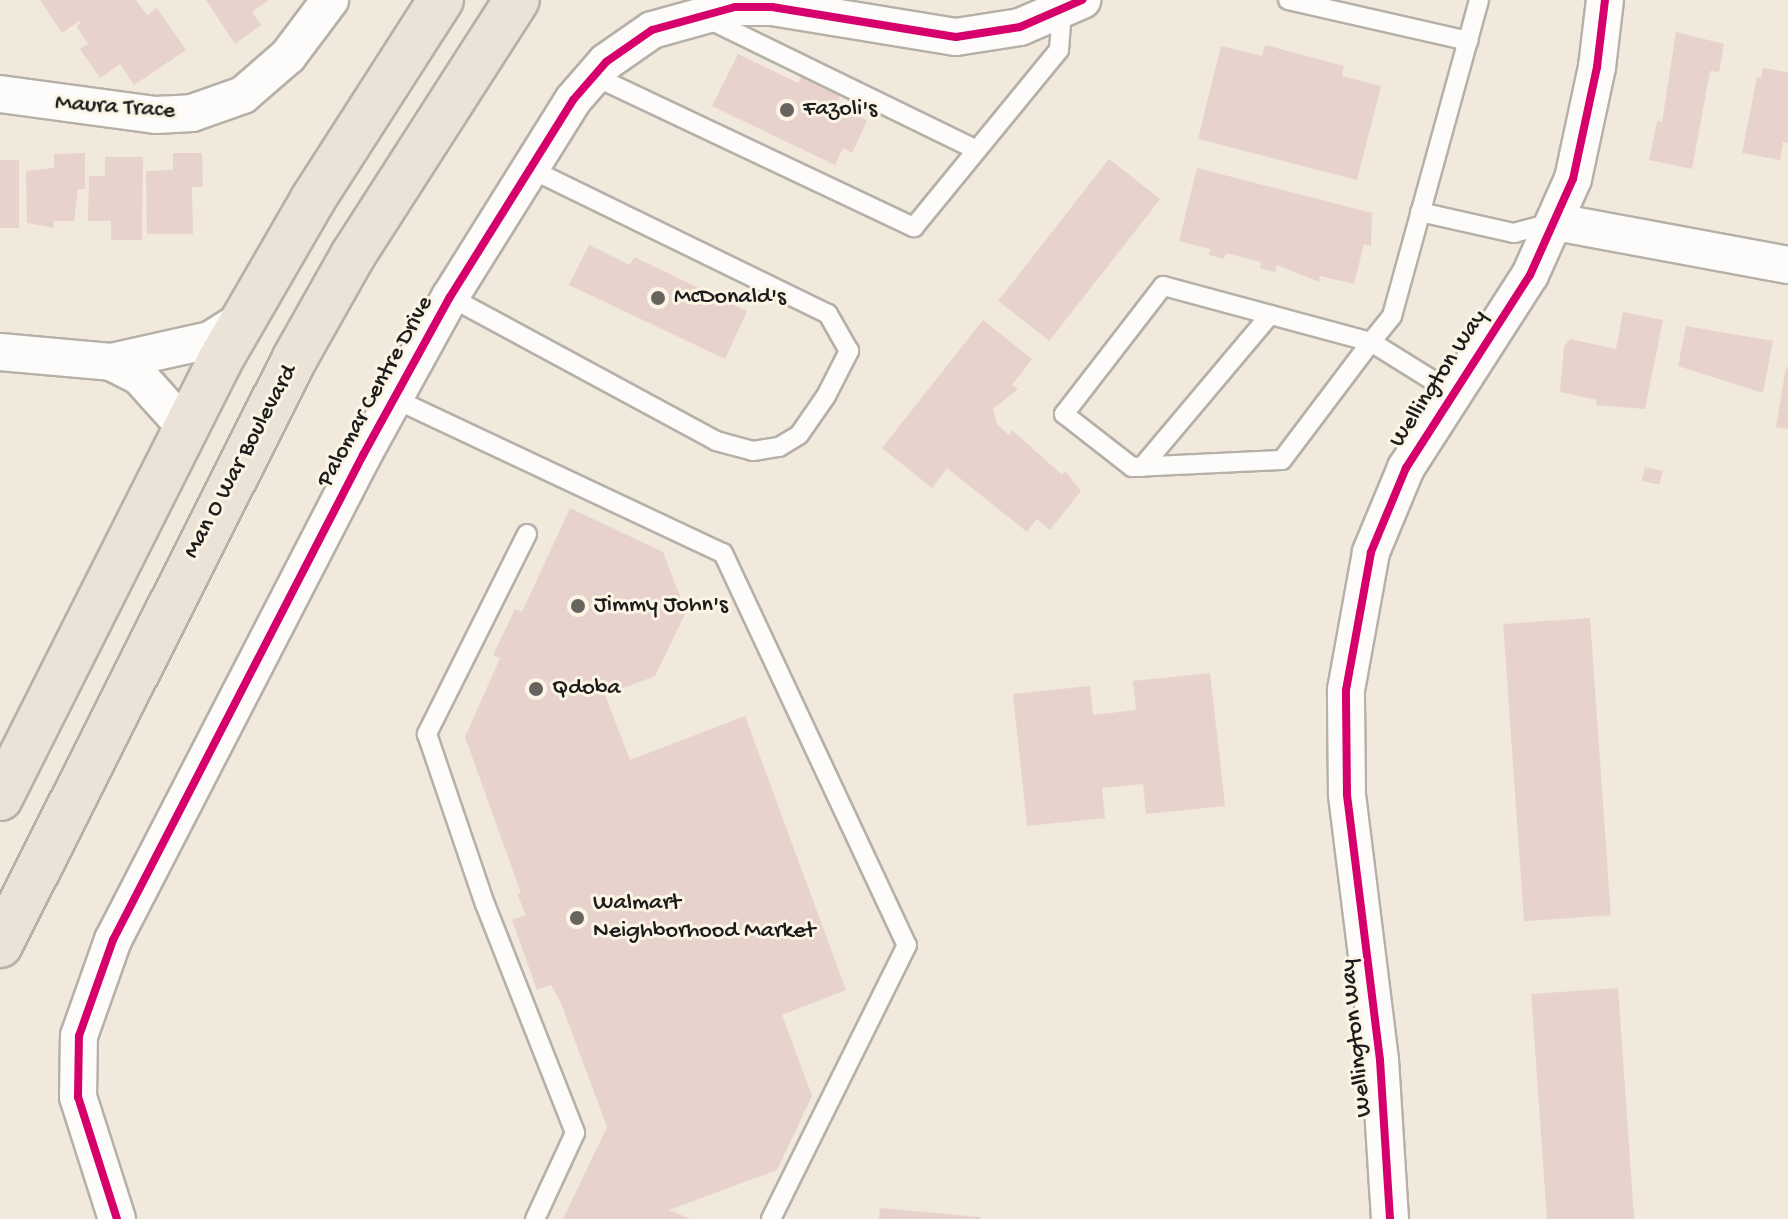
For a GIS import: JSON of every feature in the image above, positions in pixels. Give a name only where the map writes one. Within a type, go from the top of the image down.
[{"type":"main road","points":[[0,798],[184,426],[338,159],[441,0]]},
{"type":"main road","name":"Man O War Boulevard","points":[[0,945],[295,358],[353,255],[517,0]]},
{"type":"street","name":"Maura Trace","points":[[0,94],[156,115],[220,105],[243,95],[288,56],[330,0]]},
{"type":"street","name":"Wellington Way","points":[[1390,1219],[1380,1060],[1347,794],[1346,690],[1371,552],[1406,468],[1530,275],[1556,222],[1584,134],[1605,0]]},
{"type":"street","name":"Palomar Centre Drive","points":[[117,1219],[78,1097],[79,1036],[87,1003],[113,940],[238,690],[450,297],[529,168],[594,76],[652,30],[701,7],[855,11],[956,37],[1020,27],[1072,5]]},
{"type":"street","points":[[1556,222],[1788,265]]},
{"type":"street","points":[[0,352],[111,362],[210,340],[244,319]]},
{"type":"street","points":[[111,362],[139,376],[184,426]]},
{"type":"lane","points":[[1288,0],[1468,41]]},
{"type":"lane","points":[[1453,393],[1371,342],[1163,286],[1064,414],[1132,467],[1282,460],[1371,342],[1392,316],[1479,0]]},
{"type":"lane","points":[[594,76],[914,227],[1059,50],[1072,5]]},
{"type":"lane","points":[[701,7],[977,150]]},
{"type":"lane","points":[[450,297],[716,441],[753,451],[779,447],[799,435],[826,396],[849,351],[828,314],[529,168]]},
{"type":"lane","points":[[1420,212],[1514,233],[1556,222]]},
{"type":"lane","points":[[1142,467],[1270,315]]},
{"type":"lane","points":[[395,399],[723,553],[907,945],[771,1219]]},
{"type":"lane","points":[[527,534],[427,734],[485,904],[575,1133],[535,1219]]},
{"type":"building","points":[[40,0],[136,0],[147,15],[157,8],[186,50],[134,85],[120,64],[100,78],[80,49],[88,44],[77,27],[82,19],[62,33]]},
{"type":"building","points":[[206,0],[269,0],[252,12],[261,25],[235,44]]},
{"type":"building","points":[[1676,32],[1724,44],[1719,72],[1710,71],[1692,169],[1649,160],[1657,121],[1662,122]]},
{"type":"building","points":[[1265,45],[1344,66],[1342,76],[1381,86],[1357,180],[1198,139],[1221,46],[1262,56]]},
{"type":"building","name":"Fazoli's","points":[[738,54],[798,83],[802,75],[841,94],[837,102],[867,121],[852,153],[843,148],[835,165],[712,106]]},
{"type":"building","points":[[1763,68],[1788,72],[1788,143],[1783,142],[1780,160],[1742,153],[1757,77],[1761,78]]},
{"type":"building","points":[[85,153],[85,189],[78,189],[74,221],[54,221],[54,228],[27,223],[26,171],[54,168],[54,154]]},
{"type":"building","points":[[173,153],[202,153],[203,187],[192,187],[193,234],[147,234],[146,171],[173,170]]},
{"type":"building","points":[[105,157],[143,157],[142,240],[111,240],[111,221],[88,221],[89,176],[105,176]]},
{"type":"building","points":[[1109,159],[1160,199],[1049,341],[998,301]]},
{"type":"building","points":[[0,160],[19,160],[19,228],[0,228]]},
{"type":"building","points":[[1197,168],[1372,213],[1371,246],[1364,244],[1354,284],[1320,276],[1319,282],[1277,265],[1275,272],[1260,268],[1261,262],[1226,253],[1224,259],[1209,255],[1210,249],[1179,241]]},
{"type":"building","name":"McDonald's","points":[[589,245],[630,265],[634,257],[747,311],[725,359],[569,285]]},
{"type":"building","points":[[1623,312],[1663,320],[1645,409],[1596,405],[1597,400],[1560,392],[1564,347],[1570,339],[1616,349]]},
{"type":"building","points":[[983,320],[1032,359],[1012,385],[1018,389],[993,409],[997,424],[1009,435],[1012,430],[1062,475],[1065,471],[1081,491],[1050,530],[1037,519],[1027,532],[947,468],[932,488],[882,448]]},
{"type":"building","points":[[1686,326],[1773,341],[1763,393],[1678,366]]},
{"type":"building","points":[[1788,367],[1788,429],[1776,427]]},
{"type":"building","points":[[1645,467],[1663,471],[1659,485],[1642,481]]},
{"type":"building","points":[[570,508],[663,552],[686,612],[655,676],[605,695],[630,760],[745,716],[846,990],[782,1015],[812,1096],[777,1170],[669,1210],[690,1219],[563,1219],[607,1127],[561,1003],[551,985],[537,990],[512,920],[526,915],[517,894],[521,893],[465,737],[500,658],[493,655],[515,609],[522,612]]},
{"type":"building","points":[[1590,618],[1611,915],[1524,921],[1503,624]]},
{"type":"building","points":[[1210,673],[1225,806],[1146,814],[1143,784],[1102,788],[1105,818],[1027,826],[1013,694],[1090,686],[1093,715],[1136,710],[1133,681]]},
{"type":"building","points":[[1618,988],[1634,1219],[1547,1219],[1531,994]]},
{"type":"building","points":[[880,1208],[980,1217],[980,1219],[879,1219]]},
{"type":"cycle path","points":[[117,1219],[78,1097],[79,1036],[113,940],[363,455],[450,297],[573,100],[606,62],[652,30],[735,7],[772,7],[956,37],[1020,27],[1082,0]]},
{"type":"cycle path","points":[[1390,1219],[1380,1060],[1347,794],[1346,690],[1371,552],[1406,468],[1530,275],[1573,179],[1597,67],[1605,0]]},
{"type":"place","name":"Fazoli's","points":[[787,110]]},
{"type":"place","name":"McDonald's","points":[[658,298]]},
{"type":"place","name":"Jimmy John's","points":[[578,606]]},
{"type":"place","name":"Qdoba","points":[[536,689]]},
{"type":"place","name":"Walmart Neighborhood Market","points":[[577,918]]}]
